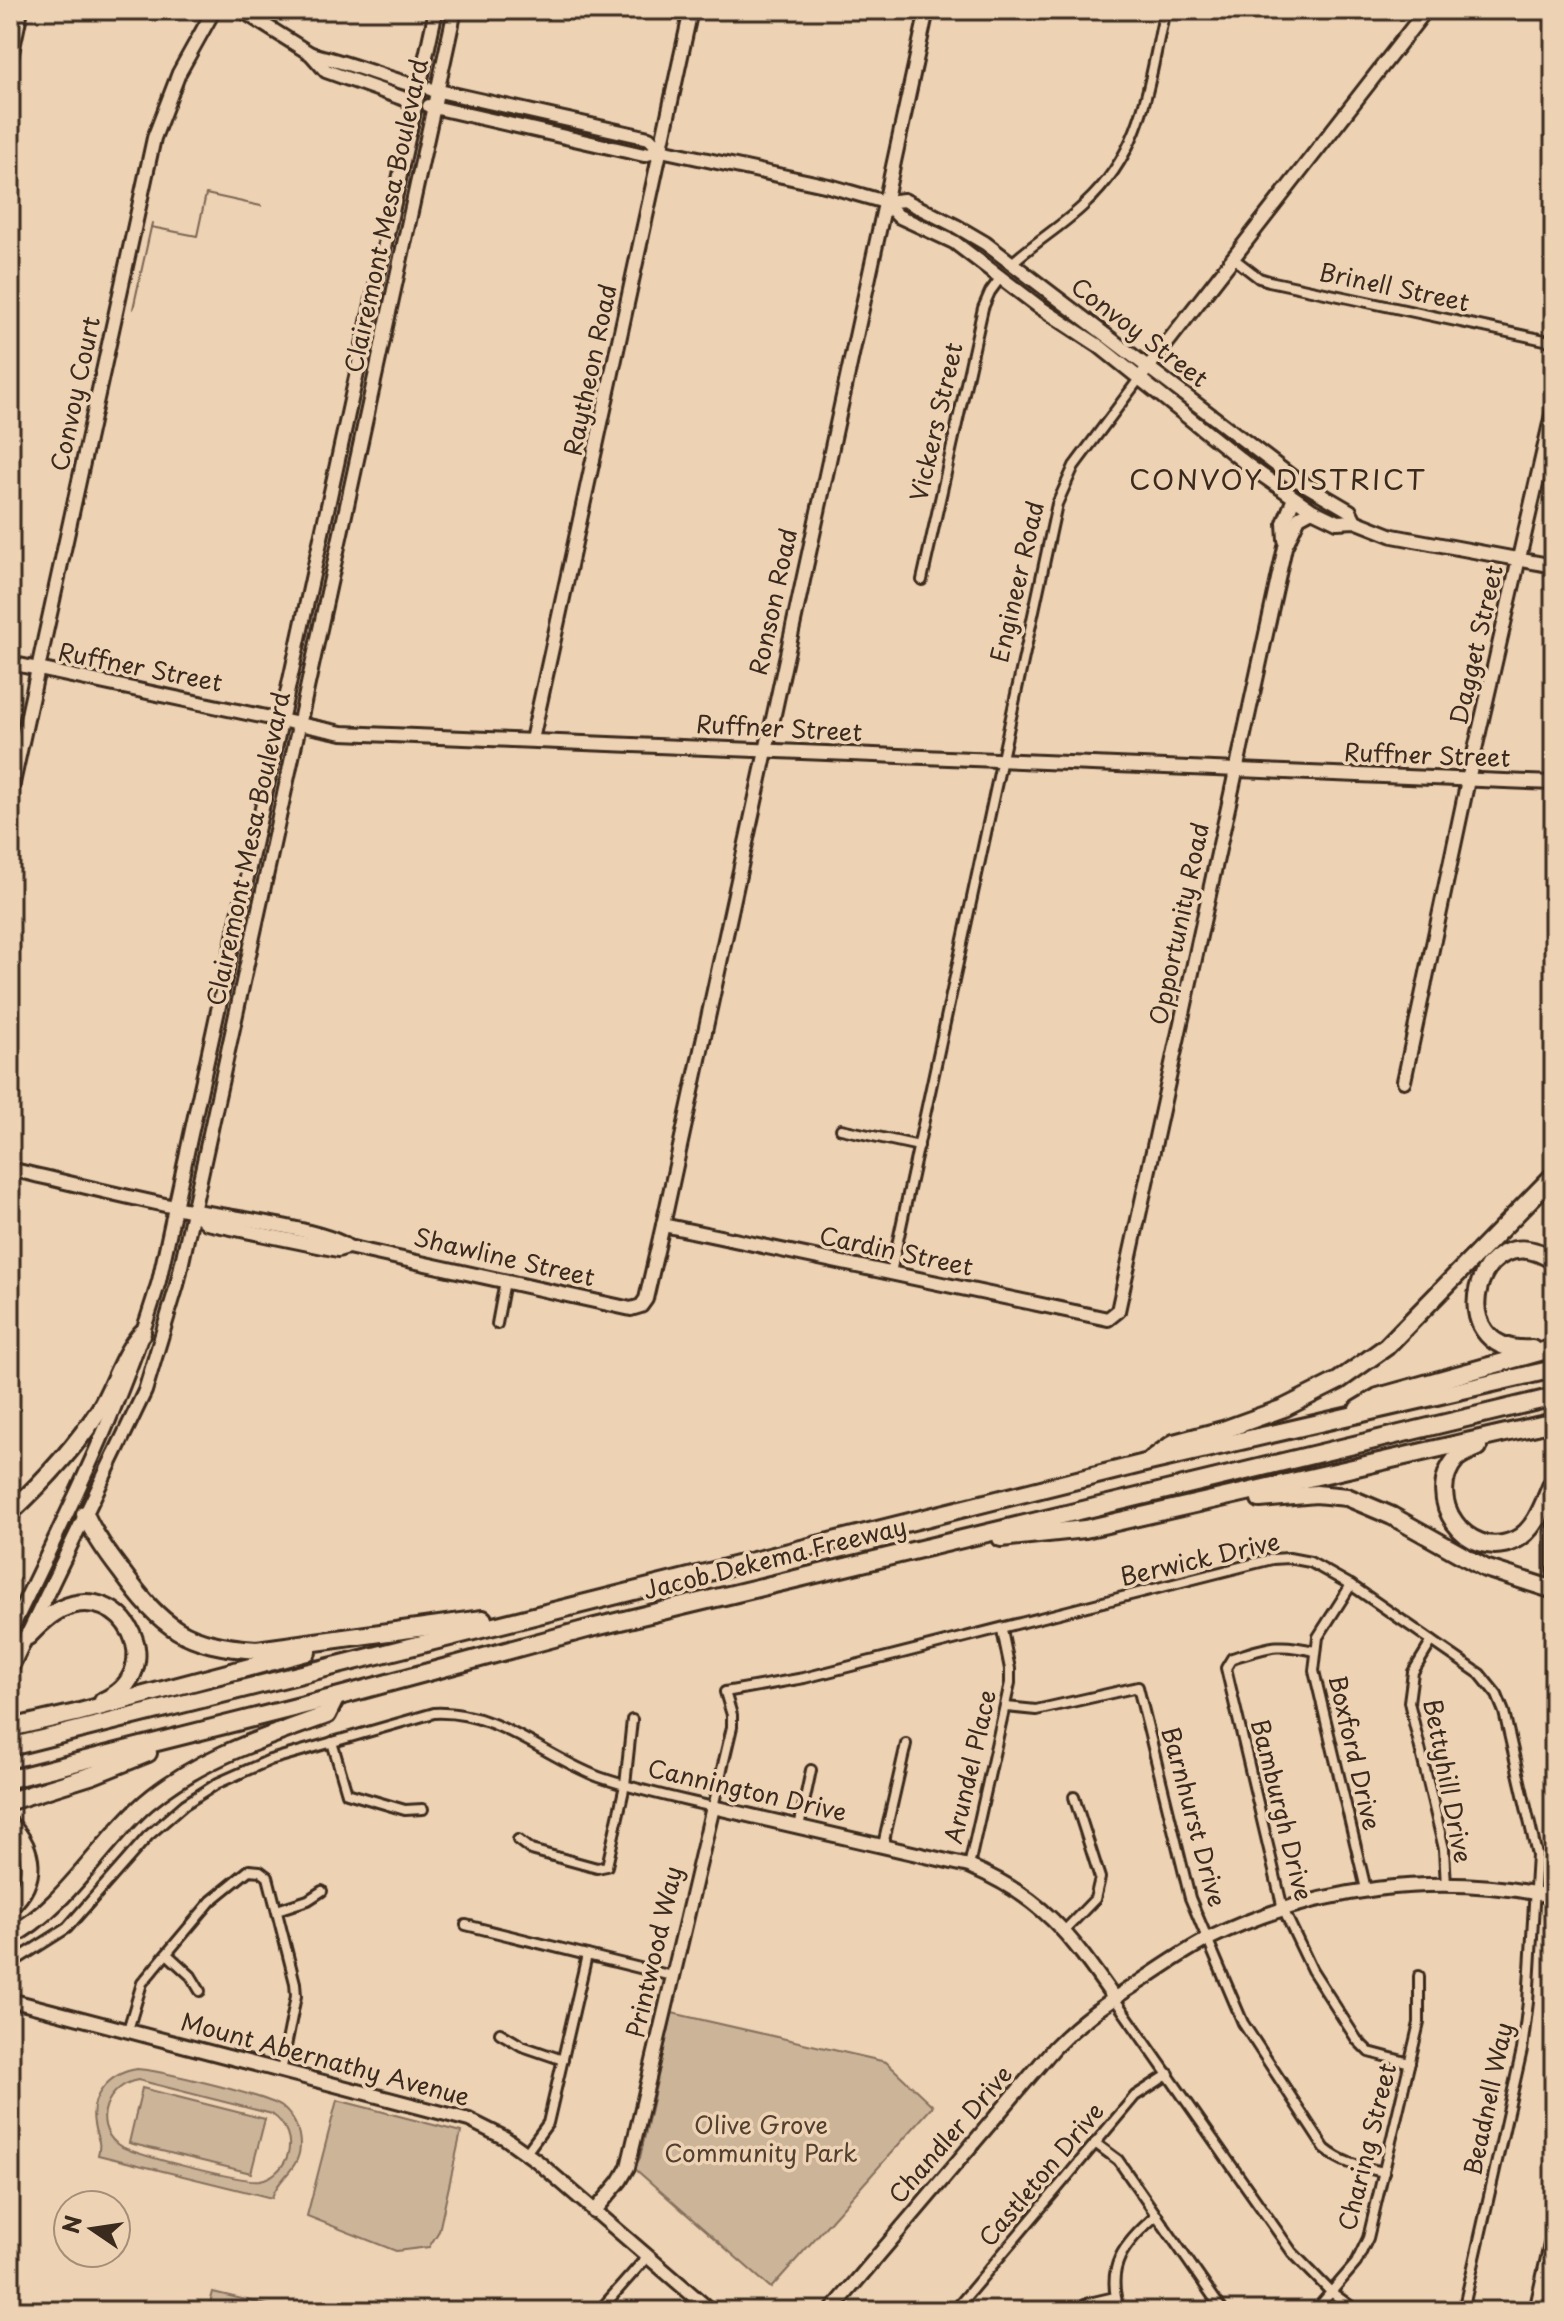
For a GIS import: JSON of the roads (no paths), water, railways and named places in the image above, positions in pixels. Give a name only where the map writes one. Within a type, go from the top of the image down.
[{"type":"highway","points":[[1145,1463],[1174,1443],[1223,1430],[1284,1408],[1338,1381],[1386,1347],[1554,1175]]},
{"type":"highway","points":[[1554,1261],[1532,1251],[1514,1251],[1494,1259],[1478,1281],[1475,1311],[1490,1337],[1519,1350],[1554,1347]]},
{"type":"highway","points":[[10,1513],[47,1477],[82,1436],[119,1375],[132,1344],[142,1333]]},
{"type":"highway","points":[[1345,1417],[1378,1397],[1554,1347]]},
{"type":"highway","name":"Jacob Dekema Freeway","points":[[10,1747],[1145,1463],[1554,1369]]},
{"type":"highway","name":"Jacob Dekema Freeway","points":[[10,1779],[336,1697],[591,1628],[1554,1397]]},
{"type":"highway","points":[[936,1545],[1085,1529],[1554,1422]]},
{"type":"highway","points":[[1499,1436],[1457,1458],[1445,1483],[1447,1514],[1465,1535],[1491,1544],[1515,1540],[1536,1520],[1552,1484]]},
{"type":"highway","points":[[1175,1509],[1316,1494],[1339,1495],[1392,1516],[1485,1568],[1554,1590]]},
{"type":"highway","points":[[85,1514],[92,1530],[158,1618],[180,1633],[222,1648],[257,1650],[564,1608]]},
{"type":"highway","points":[[28,1636],[59,1610],[80,1603],[108,1608],[128,1625],[137,1648],[135,1670],[130,1679],[114,1696],[76,1713]]},
{"type":"highway","points":[[10,1728],[386,1632]]},
{"type":"highway","points":[[10,1936],[45,1910],[144,1804],[188,1771],[225,1752],[327,1715],[336,1697]]},
{"type":"highway","points":[[10,1801],[93,1775],[215,1727]]},
{"type":"highway","points":[[10,1825],[23,1838],[30,1866],[20,1897],[10,1906]]},
{"type":"street","points":[[10,62],[21,10]]},
{"type":"street","name":"Convoy Court","points":[[10,797],[154,138],[179,73],[214,10]]},
{"type":"street","name":"Convoy Street","points":[[241,10],[311,54],[420,87],[649,138],[661,150]]},
{"type":"street","name":"Clairemont Mesa Boulevard","points":[[10,1632],[97,1450],[125,1384],[159,1281],[436,10]]},
{"type":"street","name":"Clairemont Mesa Boulevard","points":[[10,1671],[145,1391],[177,1285],[455,10]]},
{"type":"street","name":"Raytheon Road","points":[[532,740],[691,10]]},
{"type":"street","name":"Ronson Road","points":[[646,1299],[927,10]]},
{"type":"street","points":[[954,242],[999,263],[1012,263],[1083,206],[1118,168],[1139,125],[1165,10]]},
{"type":"street","name":"Engineer Road","points":[[891,1273],[1062,488],[1074,466],[1148,367],[1426,10]]},
{"type":"street","name":"Convoy Street","points":[[311,54],[326,71],[416,103],[644,155],[661,150],[817,183],[885,202],[904,200],[969,233],[1012,263],[1292,477],[1353,516],[1393,536],[1554,566]]},
{"type":"street","name":"Convoy Street","points":[[885,202],[898,216],[954,242],[1038,306],[1099,346],[1294,498],[1337,522],[1353,516]]},
{"type":"street","name":"Brinell Street","points":[[1233,258],[1259,278],[1269,281],[1554,342]]},
{"type":"street","points":[[1001,277],[1014,275],[1049,301],[1060,301]]},
{"type":"street","name":"Vickers Street","points":[[922,580],[983,308],[1001,277]]},
{"type":"street","name":"Dagget Street","points":[[1404,1081],[1468,780],[1554,406]]},
{"type":"street","points":[[1285,547],[1284,523],[1297,494],[1304,494],[1343,516],[1353,516]]},
{"type":"street","points":[[1285,547],[1299,517],[1312,510]]},
{"type":"street","name":"Opportunity Road","points":[[1118,1311],[1285,547]]},
{"type":"street","name":"Ruffner Street","points":[[10,663],[342,733],[1554,783]]},
{"type":"street","points":[[841,1129],[919,1146]]},
{"type":"street","name":"Shawline Street","points":[[10,1169],[341,1241],[348,1247],[631,1309],[641,1306],[646,1299]]},
{"type":"street","name":"Cardin Street","points":[[663,1225],[1108,1319],[1118,1311]]},
{"type":"street","points":[[497,1324],[505,1281]]},
{"type":"street","points":[[1554,1462],[1554,1572]]},
{"type":"street","name":"Berwick Drive","points":[[725,1692],[804,1678],[1002,1630],[1272,1559],[1310,1562],[1351,1585],[1480,1674],[1497,1695],[1504,1712],[1537,1855],[1533,1892]]},
{"type":"street","name":"Boxford Drive","points":[[1351,1585],[1324,1624],[1315,1651],[1314,1671],[1366,1889]]},
{"type":"street","name":"Arundel Place","points":[[969,1866],[1006,1707],[1010,1669],[1002,1630]]},
{"type":"street","name":"Bettyhill Drive","points":[[1432,1641],[1413,1672],[1409,1702],[1444,1849],[1446,1886]]},
{"type":"street","name":"Bamburgh Drive","points":[[1315,1651],[1286,1644],[1275,1645],[1232,1658],[1226,1668],[1283,1909],[1312,1970],[1357,2040],[1369,2052],[1410,2063]]},
{"type":"street","name":"Barnhurst Drive","points":[[1006,1707],[1036,1710],[1138,1687],[1190,1898],[1243,2023],[1325,2149],[1349,2164],[1384,2172]]},
{"type":"street","name":"Printwood Way","points":[[594,2212],[628,2167],[732,1727],[725,1692]]},
{"type":"street","name":"Cannington Drive","points":[[10,1964],[67,1928],[148,1836],[185,1804],[218,1783],[270,1760],[434,1713],[452,1712],[487,1720],[596,1776],[713,1807],[969,1866],[1000,1879],[1034,1902],[1065,1930],[1292,2252],[1331,2292],[1357,2311]]},
{"type":"street","points":[[518,1840],[531,1850],[597,1868],[607,1866],[625,1785],[632,1720]]},
{"type":"street","points":[[332,1742],[347,1793],[405,1810],[423,1809]]},
{"type":"street","points":[[883,1845],[906,1744]]},
{"type":"street","points":[[799,1827],[811,1770]]},
{"type":"street","points":[[1065,1930],[1095,1899],[1100,1878],[1074,1797]]},
{"type":"street","points":[[128,2030],[142,1983],[211,1901],[249,1870],[260,1871],[268,1877],[296,1996],[281,2072]]},
{"type":"street","name":"Chandler Drive","points":[[831,2311],[1081,2019],[1208,1939],[1283,1909],[1366,1889],[1495,1887],[1554,1897]]},
{"type":"street","points":[[277,1910],[308,1900],[322,1891]]},
{"type":"street","name":"Beadnell Way","points":[[1463,2311],[1522,2050],[1530,1984],[1533,1892]]},
{"type":"street","points":[[466,1925],[672,1976]]},
{"type":"street","points":[[167,1954],[191,1976],[200,1991]]},
{"type":"street","points":[[526,2153],[548,2123],[587,1955]]},
{"type":"street","name":"Charing Street","points":[[1315,2311],[1356,2263],[1368,2238],[1419,2023],[1419,1976]]},
{"type":"street","name":"Mount Abernathy Avenue","points":[[10,2000],[281,2072],[449,2112],[505,2138],[526,2153],[711,2311]]},
{"type":"street","points":[[500,2033],[522,2046],[563,2060]]},
{"type":"street","name":"Castleton Drive","points":[[954,2311],[1135,2096],[1169,2074]]},
{"type":"street","points":[[1095,2143],[1118,2160],[1223,2311]]},
{"type":"street","points":[[1120,2311],[1113,2285],[1121,2253],[1135,2233],[1157,2215]]},
{"type":"street","points":[[1536,2311],[1554,2231]]},
{"type":"street","points":[[599,2311],[647,2257]]},
{"type":"street","points":[[1074,2311],[1089,2303],[1115,2297]]},
{"type":"waterway","points":[[151,227],[197,236],[206,194],[261,206]]},
{"type":"waterway","points":[[133,309],[152,223]]},
{"type":"district","name":"CONVOY DISTRICT","points":[[1278,480]]},
{"type":"park label","name":"Olive Grove Community Park","points":[[761,2140]]}]
